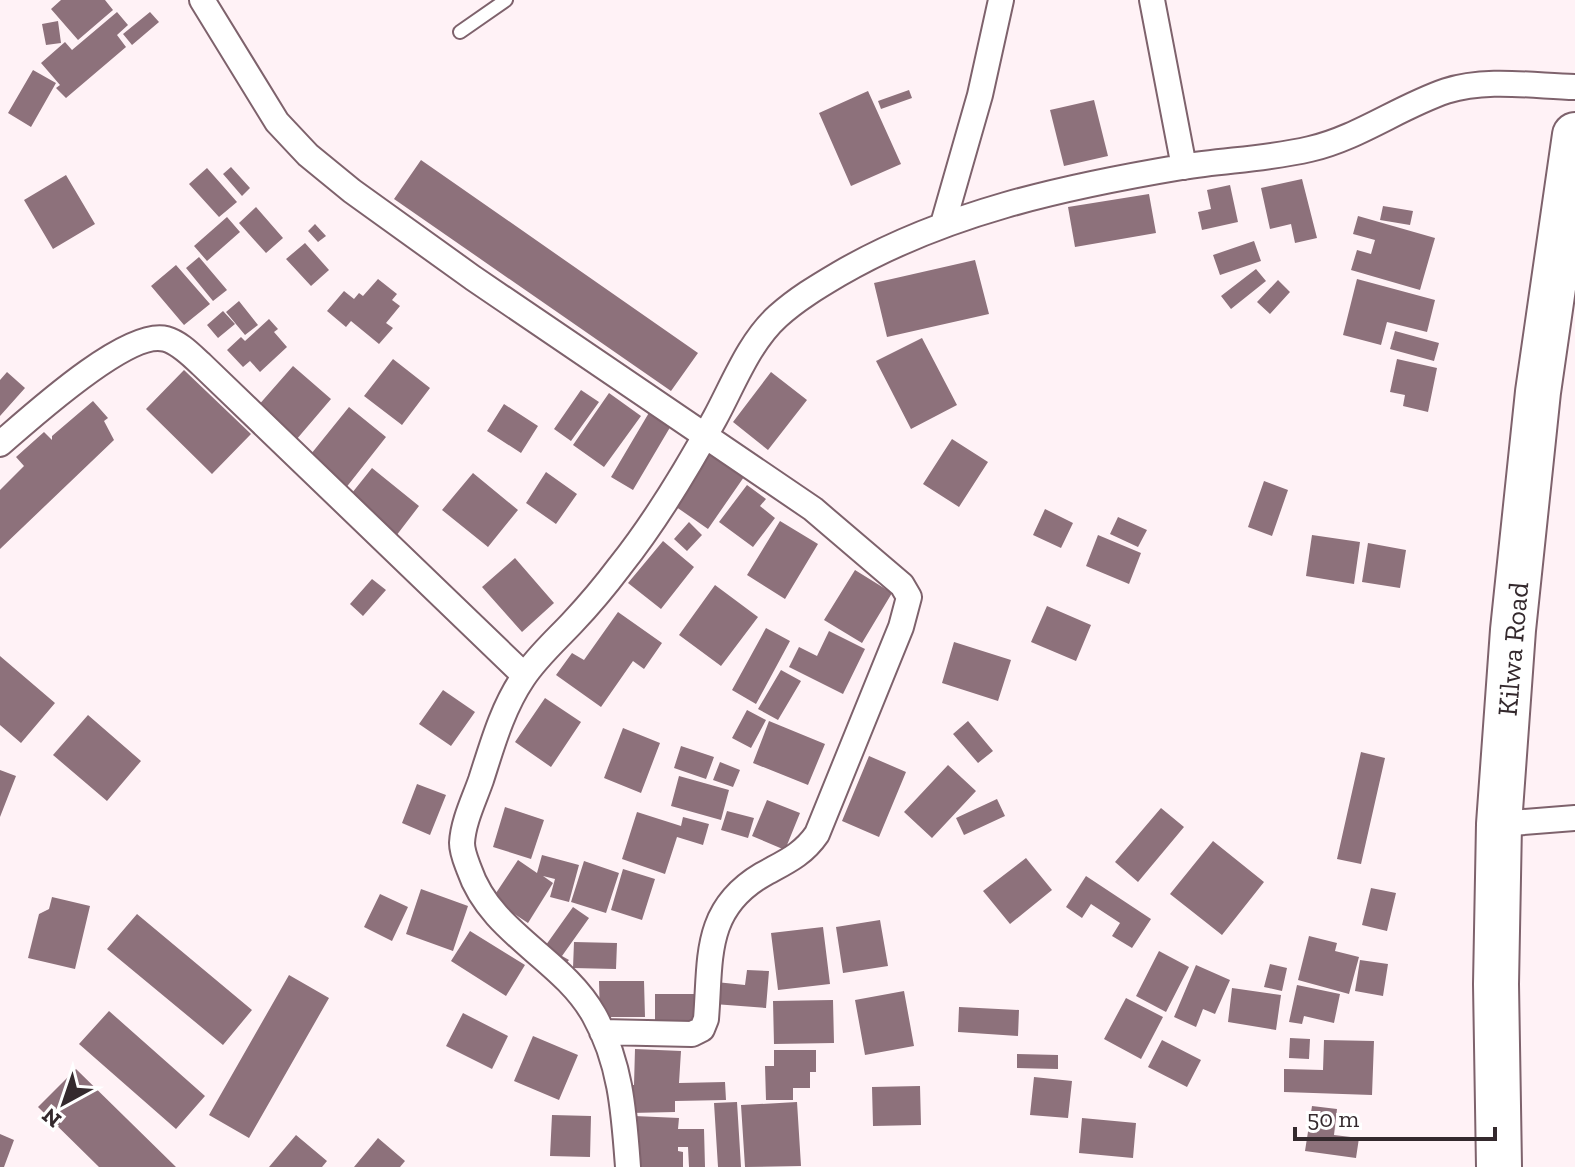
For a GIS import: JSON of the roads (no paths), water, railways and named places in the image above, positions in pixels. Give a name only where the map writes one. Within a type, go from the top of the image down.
[{"type":"highway","name":"Kilwa Road","points":[[1499,1167],[1496,984],[1499,824],[1513,630],[1536,407],[1575,135]]},
{"type":"street","points":[[202,0],[277,122],[308,155],[352,191],[473,278],[813,509],[902,585],[909,597],[817,834],[799,855],[762,875],[735,896],[717,920],[712,942],[706,1019],[702,1029],[692,1034],[602,1032]]},
{"type":"street","points":[[943,224],[980,95],[1001,0]]},
{"type":"street","points":[[1152,0],[1184,167]]},
{"type":"street","points":[[628,1167],[621,1086],[602,1032],[579,993],[565,977],[512,932],[482,899],[463,854],[465,827],[507,706],[524,675],[590,604],[639,543],[704,437],[753,347],[772,321],[801,296],[867,258],[943,224],[1059,191],[1184,167],[1251,160],[1310,149],[1343,139],[1391,114],[1449,90],[1480,84],[1575,87]]},
{"type":"street","points":[[0,444],[90,370],[128,346],[147,339],[163,338],[178,344],[524,675]]},
{"type":"street","points":[[1499,824],[1575,818]]},
{"type":"lane","points":[[460,32],[506,0]]}]
